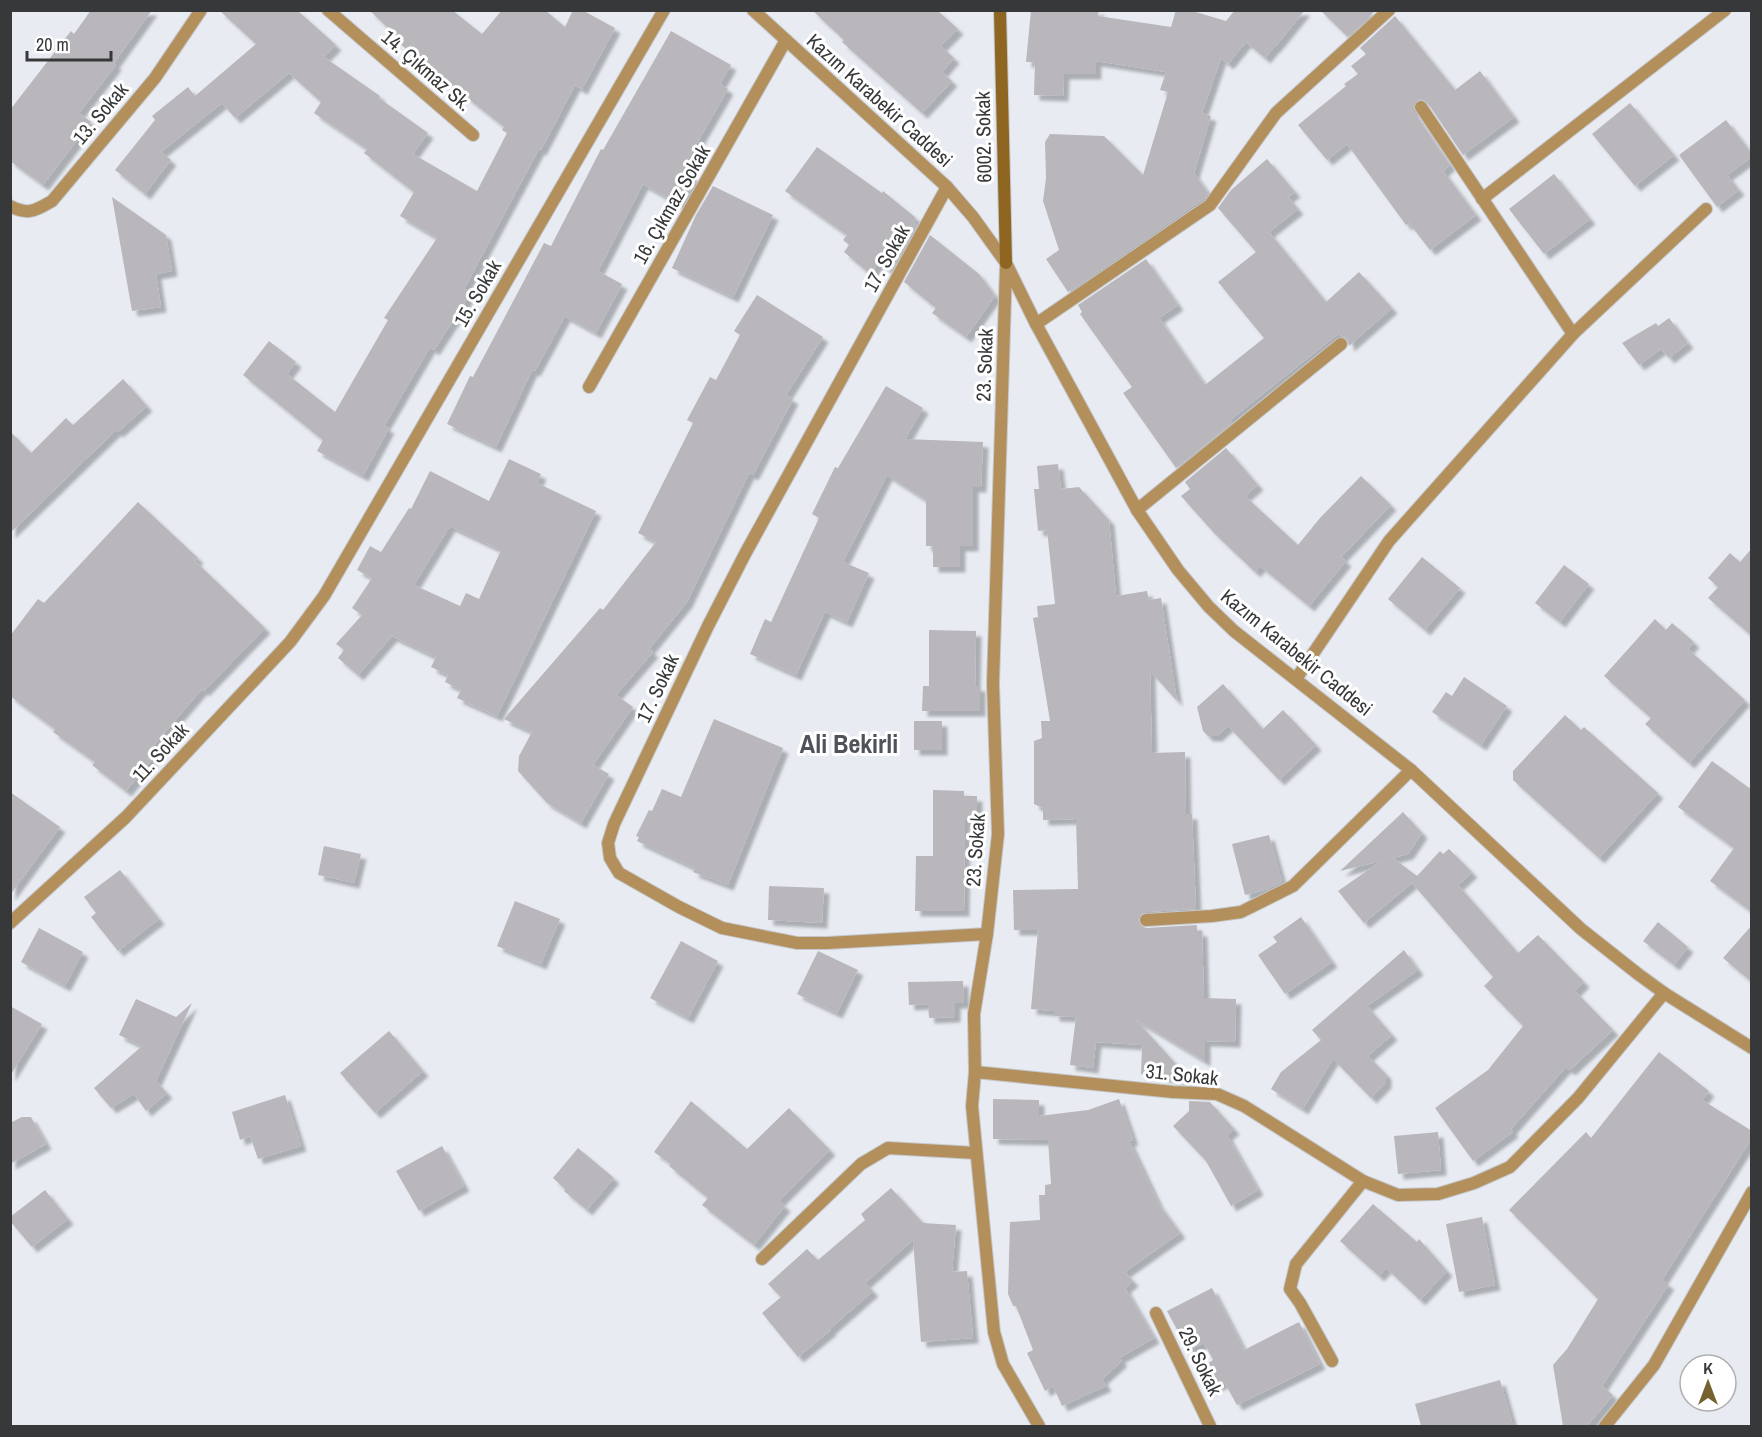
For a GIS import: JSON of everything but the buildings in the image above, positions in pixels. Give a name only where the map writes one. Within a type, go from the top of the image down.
[{"type":"street","name":"13. Sokak","points":[[10,206],[18,210],[34,211],[52,201],[155,78],[201,10]]},
{"type":"street","name":"14. Çıkmaz Sk.","points":[[328,10],[473,135]]},
{"type":"street","name":"15. Sokak","points":[[324,596],[664,10]]},
{"type":"street","name":"Kazım Karabekir Caddesi","points":[[753,10],[947,187],[973,217],[1006,263],[1036,324],[1137,510],[1178,570],[1209,607],[1234,631],[1411,770],[1581,929],[1638,975],[1752,1048]]},
{"type":"street","name":"6002. Sokak","points":[[1000,10],[1006,263]]},
{"type":"street","points":[[1036,324],[1210,205],[1276,113],[1389,10]]},
{"type":"street","points":[[1482,199],[1725,10]]},
{"type":"street","name":"16. Çıkmaz Sokak","points":[[589,387],[786,40]]},
{"type":"street","points":[[1421,107],[1573,334]]},
{"type":"street","name":"17. Sokak","points":[[947,187],[734,574],[614,824],[608,843],[610,858],[619,873],[679,907],[722,927],[797,943],[827,944],[987,934]]},
{"type":"street","points":[[1296,679],[1389,541],[1573,334],[1706,208]]},
{"type":"street","name":"23. Sokak","points":[[1006,263],[993,683],[998,834],[987,934],[974,1014],[975,1072],[972,1106],[994,1332],[1003,1364],[1039,1426]]},
{"type":"street","points":[[1137,510],[1341,344]]},
{"type":"street","name":"11. Sokak","points":[[10,923],[126,817],[290,642],[324,596]]},
{"type":"street","points":[[1146,920],[1241,912],[1293,886],[1411,770]]},
{"type":"street","name":"31. Sokak","points":[[975,1072],[1173,1092],[1217,1094],[1244,1106],[1363,1181],[1398,1195],[1438,1194],[1474,1183],[1510,1167],[1578,1098],[1664,993]]},
{"type":"street","points":[[762,1259],[861,1164],[888,1148],[976,1153]]},
{"type":"street","points":[[1332,1361],[1290,1289],[1296,1264],[1363,1181]]},
{"type":"street","points":[[1605,1426],[1654,1365],[1752,1192]]},
{"type":"street","name":"29. Sokak","points":[[1156,1313],[1210,1426]]},
{"type":"district","name":"Ali Bekirli","points":[[849,743]]}]
